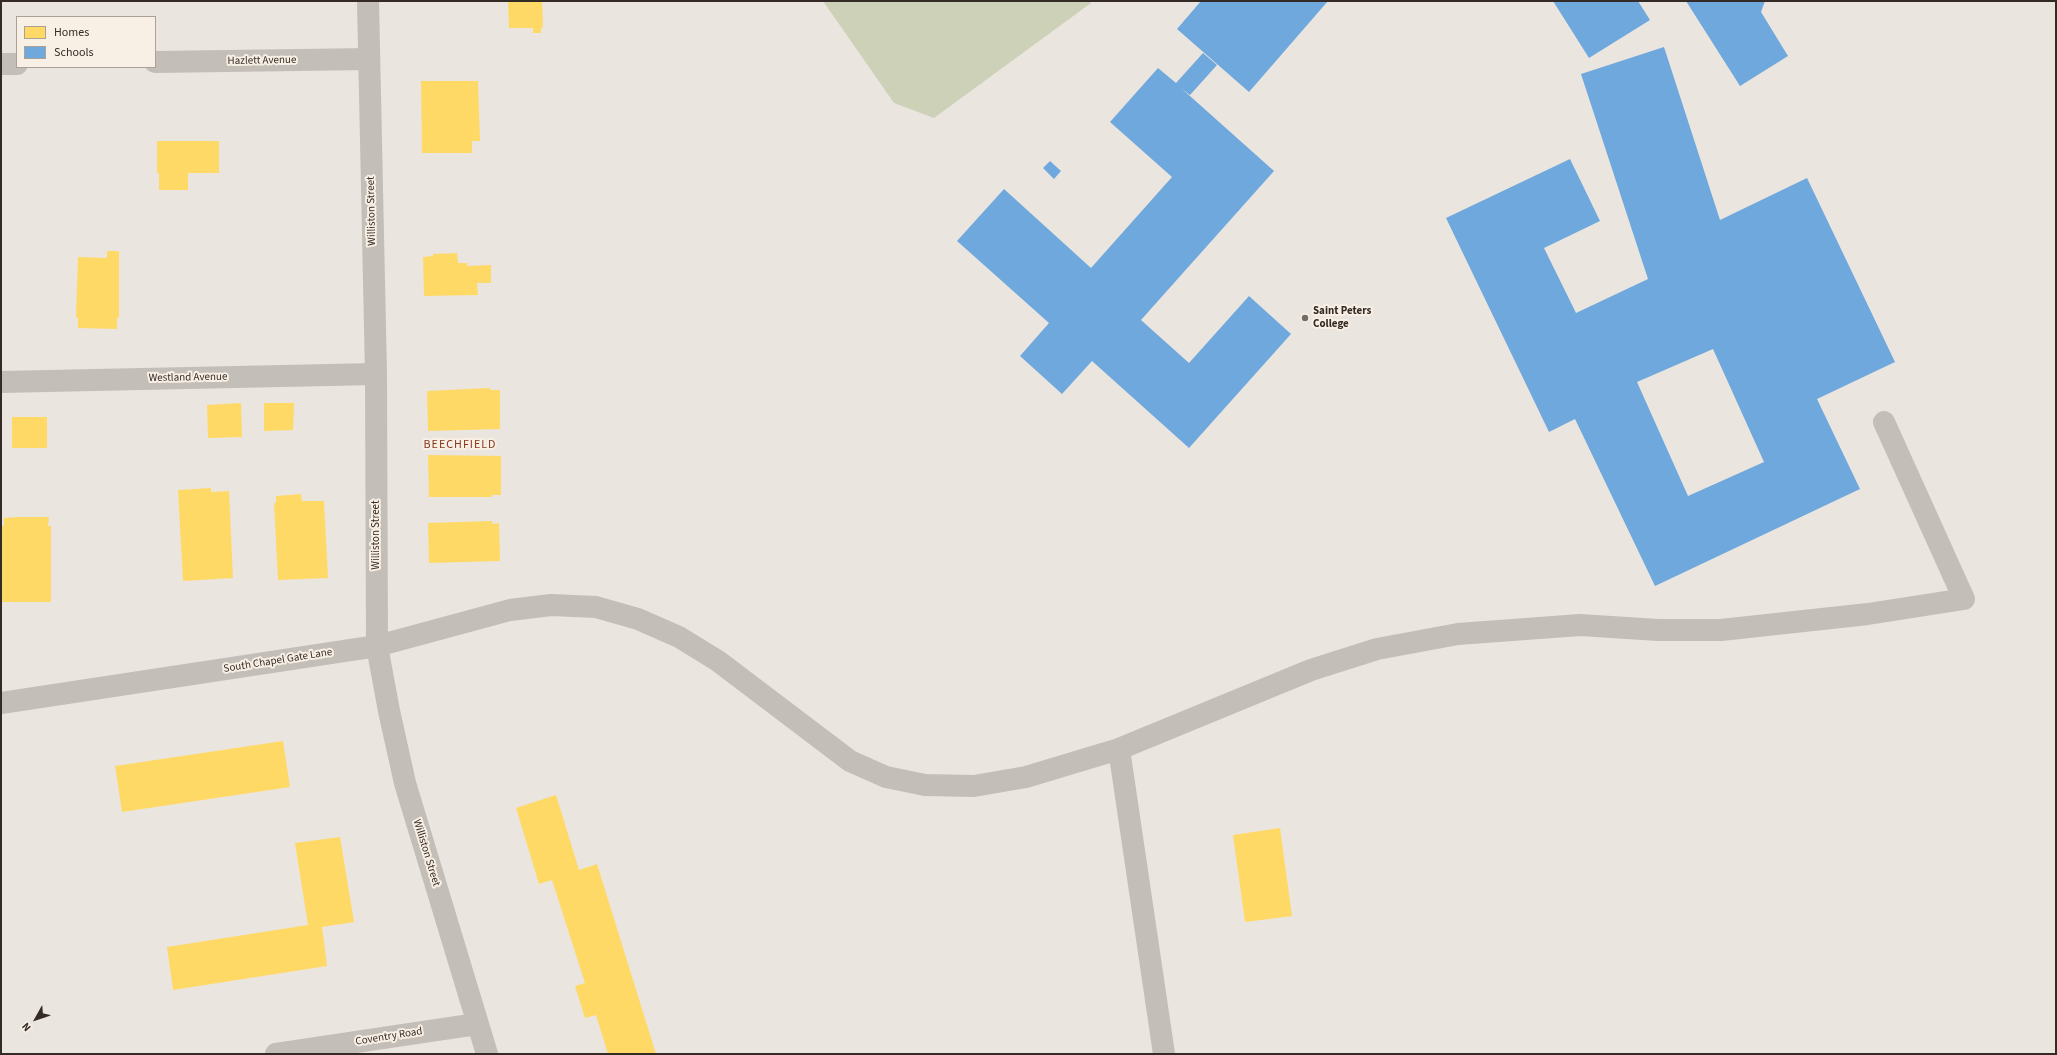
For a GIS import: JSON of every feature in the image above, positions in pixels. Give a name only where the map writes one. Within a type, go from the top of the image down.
[{"type":"street","name":"Williston Street","points":[[368,1],[376,374],[377,646],[388,711],[405,783],[487,1054]]},
{"type":"street","name":"Hazlett Avenue","points":[[156,62],[369,60]]},
{"type":"street","points":[[1,64],[16,64]]},
{"type":"street","name":"Westland Avenue","points":[[1,382],[376,374]]},
{"type":"street","name":"South Chapel Gate Lane","points":[[1,703],[377,646],[510,610],[551,605],[596,607],[638,619],[679,637],[718,661],[850,761],[886,777],[925,785],[974,786],[1026,777],[1119,749],[1311,670],[1378,649],[1458,634],[1580,625],[1658,630],[1721,630],[1868,614],[1964,599],[1884,422]]},
{"type":"street","points":[[1119,749],[1164,1054]]},
{"type":"street","name":"Coventry Road","points":[[276,1054],[478,1024]]},
{"type":"green space","points":[[823,1],[1090,1],[1091,3],[934,118],[894,103]]},
{"type":"building: Homes","points":[[508,1],[542,1],[543,28],[541,27],[541,33],[533,33],[533,28],[509,28]]},
{"type":"building: Homes","points":[[421,81],[478,81],[480,141],[472,141],[472,153],[422,153]]},
{"type":"building: Homes","points":[[157,141],[219,141],[219,173],[188,173],[188,190],[159,190],[159,173],[157,173]]},
{"type":"building: Homes","points":[[107,251],[119,251],[119,318],[117,318],[117,329],[78,328],[78,318],[76,317],[78,257],[107,258]]},
{"type":"building: Homes","points":[[457,253],[458,263],[467,263],[467,266],[491,265],[491,283],[477,283],[478,295],[424,296],[423,257],[433,256],[433,254]]},
{"type":"building: Homes","points":[[490,388],[490,390],[500,390],[500,429],[428,431],[427,391]]},
{"type":"building: Homes","points":[[241,403],[242,437],[208,438],[207,405]]},
{"type":"building: Homes","points":[[264,403],[294,403],[293,430],[264,431]]},
{"type":"building: Homes","points":[[12,417],[47,417],[47,448],[12,448]]},
{"type":"building: Homes","points":[[428,455],[501,456],[501,495],[492,495],[492,497],[429,497]]},
{"type":"building: Homes","points":[[211,488],[211,492],[229,491],[233,578],[183,581],[178,490]]},
{"type":"building: Homes","points":[[301,494],[302,501],[324,501],[328,578],[278,580],[274,503],[276,503],[276,496]]},
{"type":"building: Homes","points":[[49,517],[48,526],[51,526],[51,602],[2,602],[1,526],[4,526],[4,518]]},
{"type":"building: Homes","points":[[492,521],[492,524],[499,523],[500,561],[429,563],[428,523]]},
{"type":"building: Homes","points":[[283,741],[290,787],[122,812],[115,766]]},
{"type":"building: Homes","points":[[556,795],[579,870],[597,864],[656,1054],[608,1054],[596,1015],[585,1018],[575,986],[585,983],[552,880],[539,884],[516,808]]},
{"type":"building: Homes","points":[[1280,828],[1292,916],[1245,922],[1233,835]]},
{"type":"building: Homes","points":[[340,837],[354,922],[322,927],[327,966],[173,990],[167,947],[308,925],[295,843]]},
{"type":"building: Schools","points":[[1201,1],[1328,1],[1249,92],[1177,29]]},
{"type":"building: Schools","points":[[1553,1],[1638,1],[1650,20],[1589,58]]},
{"type":"building: Schools","points":[[1686,1],[1765,1],[1761,12],[1788,56],[1740,86]]},
{"type":"building: Schools","points":[[1664,47],[1720,220],[1807,178],[1895,362],[1817,399],[1860,489],[1655,586],[1575,419],[1549,432],[1446,218],[1570,159],[1600,221],[1544,248],[1576,313],[1648,279],[1581,74]],"holes":[[[1713,349],[1764,462],[1688,496],[1637,382]]]},
{"type":"building: Schools","points":[[1203,53],[1217,65],[1190,95],[1181,88],[1274,171],[1141,320],[1189,363],[1249,296],[1291,334],[1189,448],[1092,361],[1062,394],[1020,356],[1049,323],[957,241],[1004,189],[1091,268],[1172,177],[1110,122],[1158,68],[1176,83]]},
{"type":"building: Schools","points":[[1050,161],[1061,171],[1054,179],[1043,168]]},
{"type":"place","name":"Saint Peters College","points":[[1305,318]]},
{"type":"district","name":"BEECHFIELD","points":[[460,445]]}]
